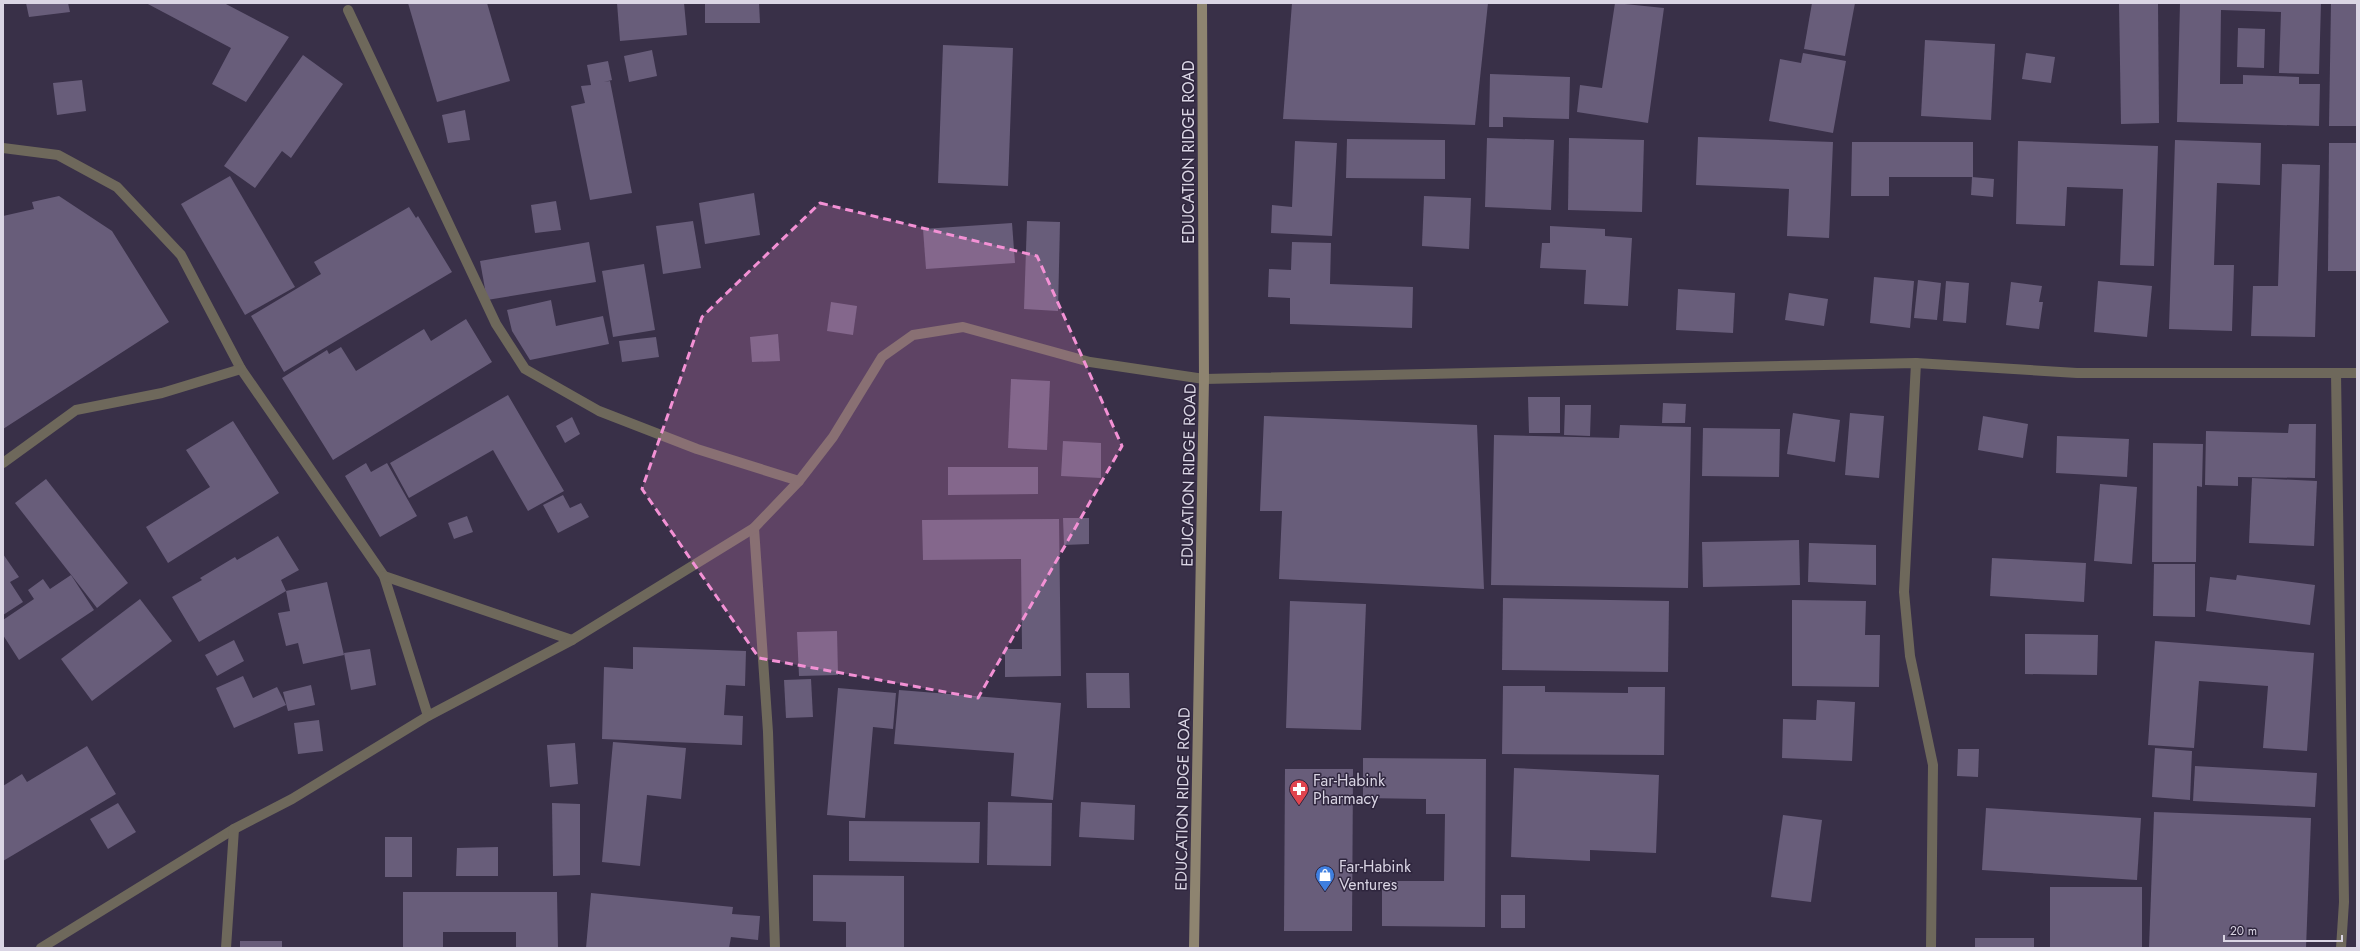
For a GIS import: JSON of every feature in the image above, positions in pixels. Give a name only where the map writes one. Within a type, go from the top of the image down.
[{"type":"main road","name":"EDUCATION RIDGE ROAD","points":[[1194,948],[1204,379],[1202,3]]},
{"type":"street","points":[[348,10],[496,324],[525,369],[599,411],[697,449],[799,481]]},
{"type":"street","points":[[3,148],[58,155],[117,187],[181,255],[241,369],[384,576],[428,716]]},
{"type":"street","points":[[41,948],[234,829],[292,799],[428,716],[572,640],[754,528],[799,481],[833,437],[882,357],[913,335],[962,327],[1090,362],[1204,379],[1916,363],[2077,373],[2357,372]]},
{"type":"street","points":[[1916,363],[1904,592],[1910,656],[1933,765],[1931,948]]},
{"type":"street","points":[[3,463],[76,410],[162,393],[241,369]]},
{"type":"street","points":[[2336,373],[2344,902],[2342,948]]},
{"type":"street","points":[[754,528],[768,732],[775,948]]},
{"type":"street","points":[[384,576],[572,640]]},
{"type":"street","points":[[226,948],[234,829]]},
{"type":"highlighted area","points":[[820,203],[1037,256],[1122,446],[978,698],[759,658],[642,489],[702,317]]},
{"type":"building","points":[[26,3],[68,3],[70,12],[29,17]]},
{"type":"building","points":[[146,3],[224,3],[289,37],[246,102],[212,84],[231,48]]},
{"type":"building","points":[[408,3],[487,3],[510,81],[437,102]]},
{"type":"building","points":[[617,3],[684,3],[687,35],[620,41]]},
{"type":"building","points":[[705,3],[759,3],[760,23],[705,23]]},
{"type":"building","points":[[1292,3],[1488,3],[1475,125],[1283,119]]},
{"type":"building","points":[[1615,3],[1664,8],[1648,123],[1577,112],[1580,85],[1602,88]]},
{"type":"building","points":[[1812,3],[1855,3],[1845,56],[1804,49]]},
{"type":"building","points":[[2119,3],[2158,3],[2159,123],[2121,124]]},
{"type":"building","points":[[2180,3],[2321,3],[2319,74],[2279,73],[2281,12],[2221,10],[2220,84],[2243,84],[2243,75],[2299,77],[2299,84],[2320,84],[2319,126],[2177,122]]},
{"type":"building","points":[[2331,3],[2357,3],[2357,126],[2329,126]]},
{"type":"building","points":[[2238,28],[2265,29],[2264,68],[2237,67]]},
{"type":"building","points":[[1925,40],[1995,44],[1991,120],[1921,116]]},
{"type":"building","points":[[943,45],[1013,48],[1008,186],[938,183]]},
{"type":"building","points":[[652,50],[657,76],[629,82],[624,56]]},
{"type":"building","points":[[1803,53],[1846,61],[1833,133],[1769,121],[1780,59],[1801,63]]},
{"type":"building","points":[[2026,53],[2055,57],[2051,83],[2022,79]]},
{"type":"building","points":[[303,55],[343,84],[291,158],[282,151],[255,188],[224,166]]},
{"type":"building","points":[[608,61],[612,80],[604,82],[610,81],[632,193],[590,200],[571,106],[585,103],[581,86],[591,85],[587,65]]},
{"type":"building","points":[[1490,74],[1570,77],[1569,119],[1503,117],[1503,127],[1489,127]]},
{"type":"building","points":[[82,80],[86,111],[57,115],[53,83]]},
{"type":"building","points":[[465,110],[470,140],[448,143],[442,115]]},
{"type":"building","points":[[1698,137],[1833,142],[1829,238],[1787,236],[1789,189],[1696,185]]},
{"type":"building","points":[[1487,138],[1554,140],[1551,210],[1485,207]]},
{"type":"building","points":[[1569,138],[1644,140],[1642,212],[1568,210]]},
{"type":"building","points":[[1347,139],[1445,140],[1445,179],[1346,178]]},
{"type":"building","points":[[2175,140],[2261,143],[2260,185],[2217,183],[2214,265],[2234,265],[2232,331],[2169,329]]},
{"type":"building","points":[[1295,141],[1337,143],[1332,236],[1271,233],[1272,205],[1292,207]]},
{"type":"building","points":[[2018,141],[2158,146],[2154,266],[2120,265],[2123,189],[2067,187],[2065,226],[2016,224]]},
{"type":"building","points":[[1852,142],[1973,142],[1973,177],[1889,177],[1889,196],[1851,196]]},
{"type":"building","points":[[2329,143],[2357,143],[2357,271],[2328,271]]},
{"type":"building","points":[[2282,164],[2320,165],[2315,337],[2251,336],[2253,286],[2278,286]]},
{"type":"building","points":[[230,176],[295,287],[245,315],[181,204]]},
{"type":"building","points":[[1972,177],[1994,179],[1993,197],[1971,195]]},
{"type":"building","points":[[754,193],[760,235],[705,244],[699,203]]},
{"type":"building","points":[[59,196],[112,231],[169,322],[3,429],[3,216],[34,209],[32,202]]},
{"type":"building","points":[[1424,196],[1471,198],[1469,249],[1422,246]]},
{"type":"building","points":[[556,201],[561,230],[535,233],[531,205]]},
{"type":"building","points":[[409,207],[416,218],[418,216],[452,272],[284,372],[251,316],[321,274],[314,262]]},
{"type":"building","points":[[693,221],[701,268],[663,274],[656,226]]},
{"type":"building","points":[[1027,221],[1060,222],[1058,311],[1024,309]]},
{"type":"building","points":[[1012,223],[1015,263],[926,269],[923,229]]},
{"type":"building","points":[[1550,226],[1605,229],[1605,236],[1632,238],[1628,306],[1584,304],[1586,270],[1540,268],[1542,243],[1550,243]]},
{"type":"building","points":[[589,242],[596,282],[487,300],[480,261]]},
{"type":"building","points":[[1292,242],[1331,243],[1330,284],[1413,287],[1412,328],[1290,324],[1290,298],[1268,297],[1269,269],[1291,270]]},
{"type":"building","points":[[644,264],[655,330],[613,337],[602,271]]},
{"type":"building","points":[[1874,277],[1914,281],[1910,328],[1870,323]]},
{"type":"building","points":[[1918,280],[1941,283],[1937,320],[1914,318]]},
{"type":"building","points":[[1946,281],[1969,283],[1966,323],[1943,321]]},
{"type":"building","points":[[2098,281],[2152,286],[2147,337],[2094,332]]},
{"type":"building","points":[[2011,282],[2042,286],[2039,302],[2043,302],[2039,329],[2006,325]]},
{"type":"building","points":[[1678,289],[1735,293],[1733,333],[1676,330]]},
{"type":"building","points":[[1789,293],[1828,299],[1824,326],[1785,320]]},
{"type":"building","points":[[551,300],[556,326],[603,316],[609,344],[530,360],[512,331],[507,310]]},
{"type":"building","points":[[831,302],[857,306],[853,335],[827,331]]},
{"type":"building","points":[[466,319],[492,362],[333,460],[282,378],[327,350],[329,354],[341,347],[356,371],[424,329],[431,341]]},
{"type":"building","points":[[778,334],[780,361],[752,362],[750,337]]},
{"type":"building","points":[[656,337],[659,357],[622,362],[619,341]]},
{"type":"building","points":[[1011,379],[1050,381],[1047,450],[1008,448]]},
{"type":"building","points":[[508,395],[564,491],[528,511],[493,450],[409,498],[390,463]]},
{"type":"building","points":[[1528,397],[1560,397],[1560,433],[1529,433]]},
{"type":"building","points":[[1663,403],[1686,404],[1685,423],[1662,423]]},
{"type":"building","points":[[1565,405],[1591,405],[1590,436],[1564,435]]},
{"type":"building","points":[[1793,413],[1840,420],[1835,462],[1787,454]]},
{"type":"building","points":[[1850,413],[1884,416],[1879,478],[1845,475]]},
{"type":"building","points":[[1264,416],[1477,425],[1484,589],[1279,579],[1282,511],[1260,511]]},
{"type":"building","points":[[1983,416],[2028,424],[2023,458],[1978,450]]},
{"type":"building","points":[[572,417],[580,434],[565,443],[556,426]]},
{"type":"building","points":[[233,421],[279,493],[168,563],[146,527],[210,487],[186,450]]},
{"type":"building","points":[[2289,424],[2316,424],[2315,478],[2238,477],[2238,486],[2205,485],[2206,431],[2288,433]]},
{"type":"building","points":[[1620,425],[1691,427],[1688,588],[1491,585],[1494,435],[1619,438]]},
{"type":"building","points":[[1703,428],[1780,429],[1779,477],[1702,476]]},
{"type":"building","points":[[2057,436],[2129,439],[2127,477],[2056,473]]},
{"type":"building","points":[[1063,441],[1101,443],[1101,478],[1061,476]]},
{"type":"building","points":[[2153,443],[2203,444],[2202,487],[2197,486],[2196,562],[2152,562]]},
{"type":"building","points":[[366,463],[371,472],[387,463],[417,516],[380,537],[345,476]]},
{"type":"building","points":[[948,467],[1038,467],[1038,494],[948,495]]},
{"type":"building","points":[[2252,478],[2317,481],[2314,546],[2249,543]]},
{"type":"building","points":[[46,479],[128,583],[97,608],[15,503]]},
{"type":"building","points":[[2100,484],[2137,487],[2132,564],[2094,561]]},
{"type":"building","points":[[563,495],[570,508],[581,503],[589,517],[558,533],[543,505]]},
{"type":"building","points":[[467,516],[473,532],[454,539],[448,523]]},
{"type":"building","points":[[1063,518],[1089,518],[1089,544],[1064,545]]},
{"type":"building","points":[[1059,519],[1061,676],[1005,677],[1005,649],[1022,649],[1021,559],[923,560],[922,520]]},
{"type":"building","points":[[278,536],[299,570],[281,580],[286,591],[199,642],[172,597],[202,580],[200,578],[235,557],[237,560]]},
{"type":"building","points":[[1799,540],[1800,585],[1703,587],[1702,542]]},
{"type":"building","points":[[1809,543],[1876,545],[1876,585],[1808,582]]},
{"type":"building","points":[[3,554],[19,577],[10,582],[23,602],[3,615]]},
{"type":"building","points":[[1992,558],[2086,563],[2084,602],[1990,596]]},
{"type":"building","points":[[2154,564],[2195,564],[2195,617],[2153,616]]},
{"type":"building","points":[[71,575],[94,610],[19,660],[3,635],[3,620],[34,599],[28,590],[43,579],[50,589]]},
{"type":"building","points":[[2237,575],[2315,585],[2310,625],[2206,611],[2210,577],[2236,580]]},
{"type":"building","points":[[327,582],[344,655],[303,664],[298,643],[286,646],[278,613],[290,611],[286,591]]},
{"type":"building","points":[[1503,598],[1669,601],[1668,672],[1502,670]]},
{"type":"building","points":[[140,599],[172,641],[92,701],[61,659]]},
{"type":"building","points":[[1792,600],[1866,601],[1865,635],[1880,635],[1879,687],[1792,686]]},
{"type":"building","points":[[1290,601],[1366,604],[1361,730],[1286,728]]},
{"type":"building","points":[[837,631],[838,675],[799,676],[797,632]]},
{"type":"building","points":[[2025,634],[2098,635],[2097,675],[2025,674]]},
{"type":"building","points":[[234,640],[244,661],[217,676],[205,655]]},
{"type":"building","points":[[2155,641],[2314,653],[2307,751],[2263,748],[2268,686],[2199,681],[2194,748],[2148,745]]},
{"type":"building","points":[[633,647],[746,651],[745,686],[726,685],[724,715],[743,716],[742,745],[602,739],[604,667],[633,669]]},
{"type":"building","points":[[370,649],[376,685],[351,690],[344,653]]},
{"type":"building","points":[[1086,673],[1129,673],[1130,708],[1087,708]]},
{"type":"building","points":[[243,676],[253,698],[277,687],[286,705],[234,728],[216,688]]},
{"type":"building","points":[[811,679],[813,717],[786,718],[784,680]]},
{"type":"building","points":[[311,685],[315,705],[288,711],[283,692]]},
{"type":"building","points":[[1503,686],[1545,686],[1545,692],[1628,693],[1628,687],[1665,687],[1664,755],[1502,754]]},
{"type":"building","points":[[838,688],[896,693],[893,729],[873,727],[865,818],[827,815]]},
{"type":"building","points":[[899,690],[1061,703],[1053,800],[1011,796],[1014,753],[894,744]]},
{"type":"building","points":[[1817,700],[1855,702],[1852,761],[1782,758],[1783,719],[1816,720]]},
{"type":"building","points":[[319,720],[323,751],[298,754],[294,723]]},
{"type":"building","points":[[613,742],[686,748],[681,799],[647,795],[640,866],[602,862]]},
{"type":"building","points":[[575,743],[578,784],[550,787],[547,745]]},
{"type":"building","points":[[87,746],[116,794],[3,861],[3,786],[22,774],[27,782]]},
{"type":"building","points":[[2155,748],[2192,751],[2190,800],[2152,797]]},
{"type":"building","points":[[1958,749],[1979,749],[1978,777],[1957,776]]},
{"type":"building","points":[[1363,758],[1486,759],[1485,927],[1382,926],[1382,881],[1444,881],[1445,814],[1426,814],[1426,799],[1363,798]]},
{"type":"building","points":[[2195,766],[2317,773],[2315,807],[2193,801]]},
{"type":"building","points":[[1514,768],[1659,775],[1656,853],[1590,850],[1590,861],[1511,857]]},
{"type":"building","points":[[1285,769],[1353,769],[1352,931],[1284,931]]},
{"type":"building","points":[[988,802],[1052,803],[1051,866],[987,865]]},
{"type":"building","points":[[1081,802],[1135,805],[1134,840],[1079,837]]},
{"type":"building","points":[[118,803],[136,832],[108,849],[90,819]]},
{"type":"building","points":[[552,803],[580,804],[580,875],[553,876]]},
{"type":"building","points":[[1986,808],[2141,818],[2137,880],[1982,870]]},
{"type":"building","points":[[2154,812],[2311,818],[2306,948],[2149,948]]},
{"type":"building","points":[[1783,815],[1822,820],[1811,902],[1771,897]]},
{"type":"building","points":[[849,821],[980,822],[979,863],[849,861]]},
{"type":"building","points":[[385,837],[412,837],[412,877],[385,877]]},
{"type":"building","points":[[498,847],[498,876],[456,876],[457,848]]},
{"type":"building","points":[[813,875],[904,876],[904,948],[846,948],[846,922],[813,921]]},
{"type":"building","points":[[2050,887],[2142,887],[2142,948],[2050,948]]},
{"type":"building","points":[[403,892],[557,892],[558,948],[516,948],[516,932],[443,932],[443,948],[403,948]]},
{"type":"building","points":[[591,893],[733,907],[732,914],[760,916],[758,940],[731,937],[729,948],[586,948]]},
{"type":"building","points":[[1501,895],[1525,895],[1525,928],[1501,928]]},
{"type":"building","points":[[1975,938],[2034,938],[2034,948],[1975,948]]},
{"type":"building","points":[[240,941],[282,941],[282,948],[240,948]]},
{"type":"place","name":"Far-Habink Pharmacy","points":[[1299,806]]},
{"type":"place","name":"Far-Habink Ventures","points":[[1325,892]]}]
